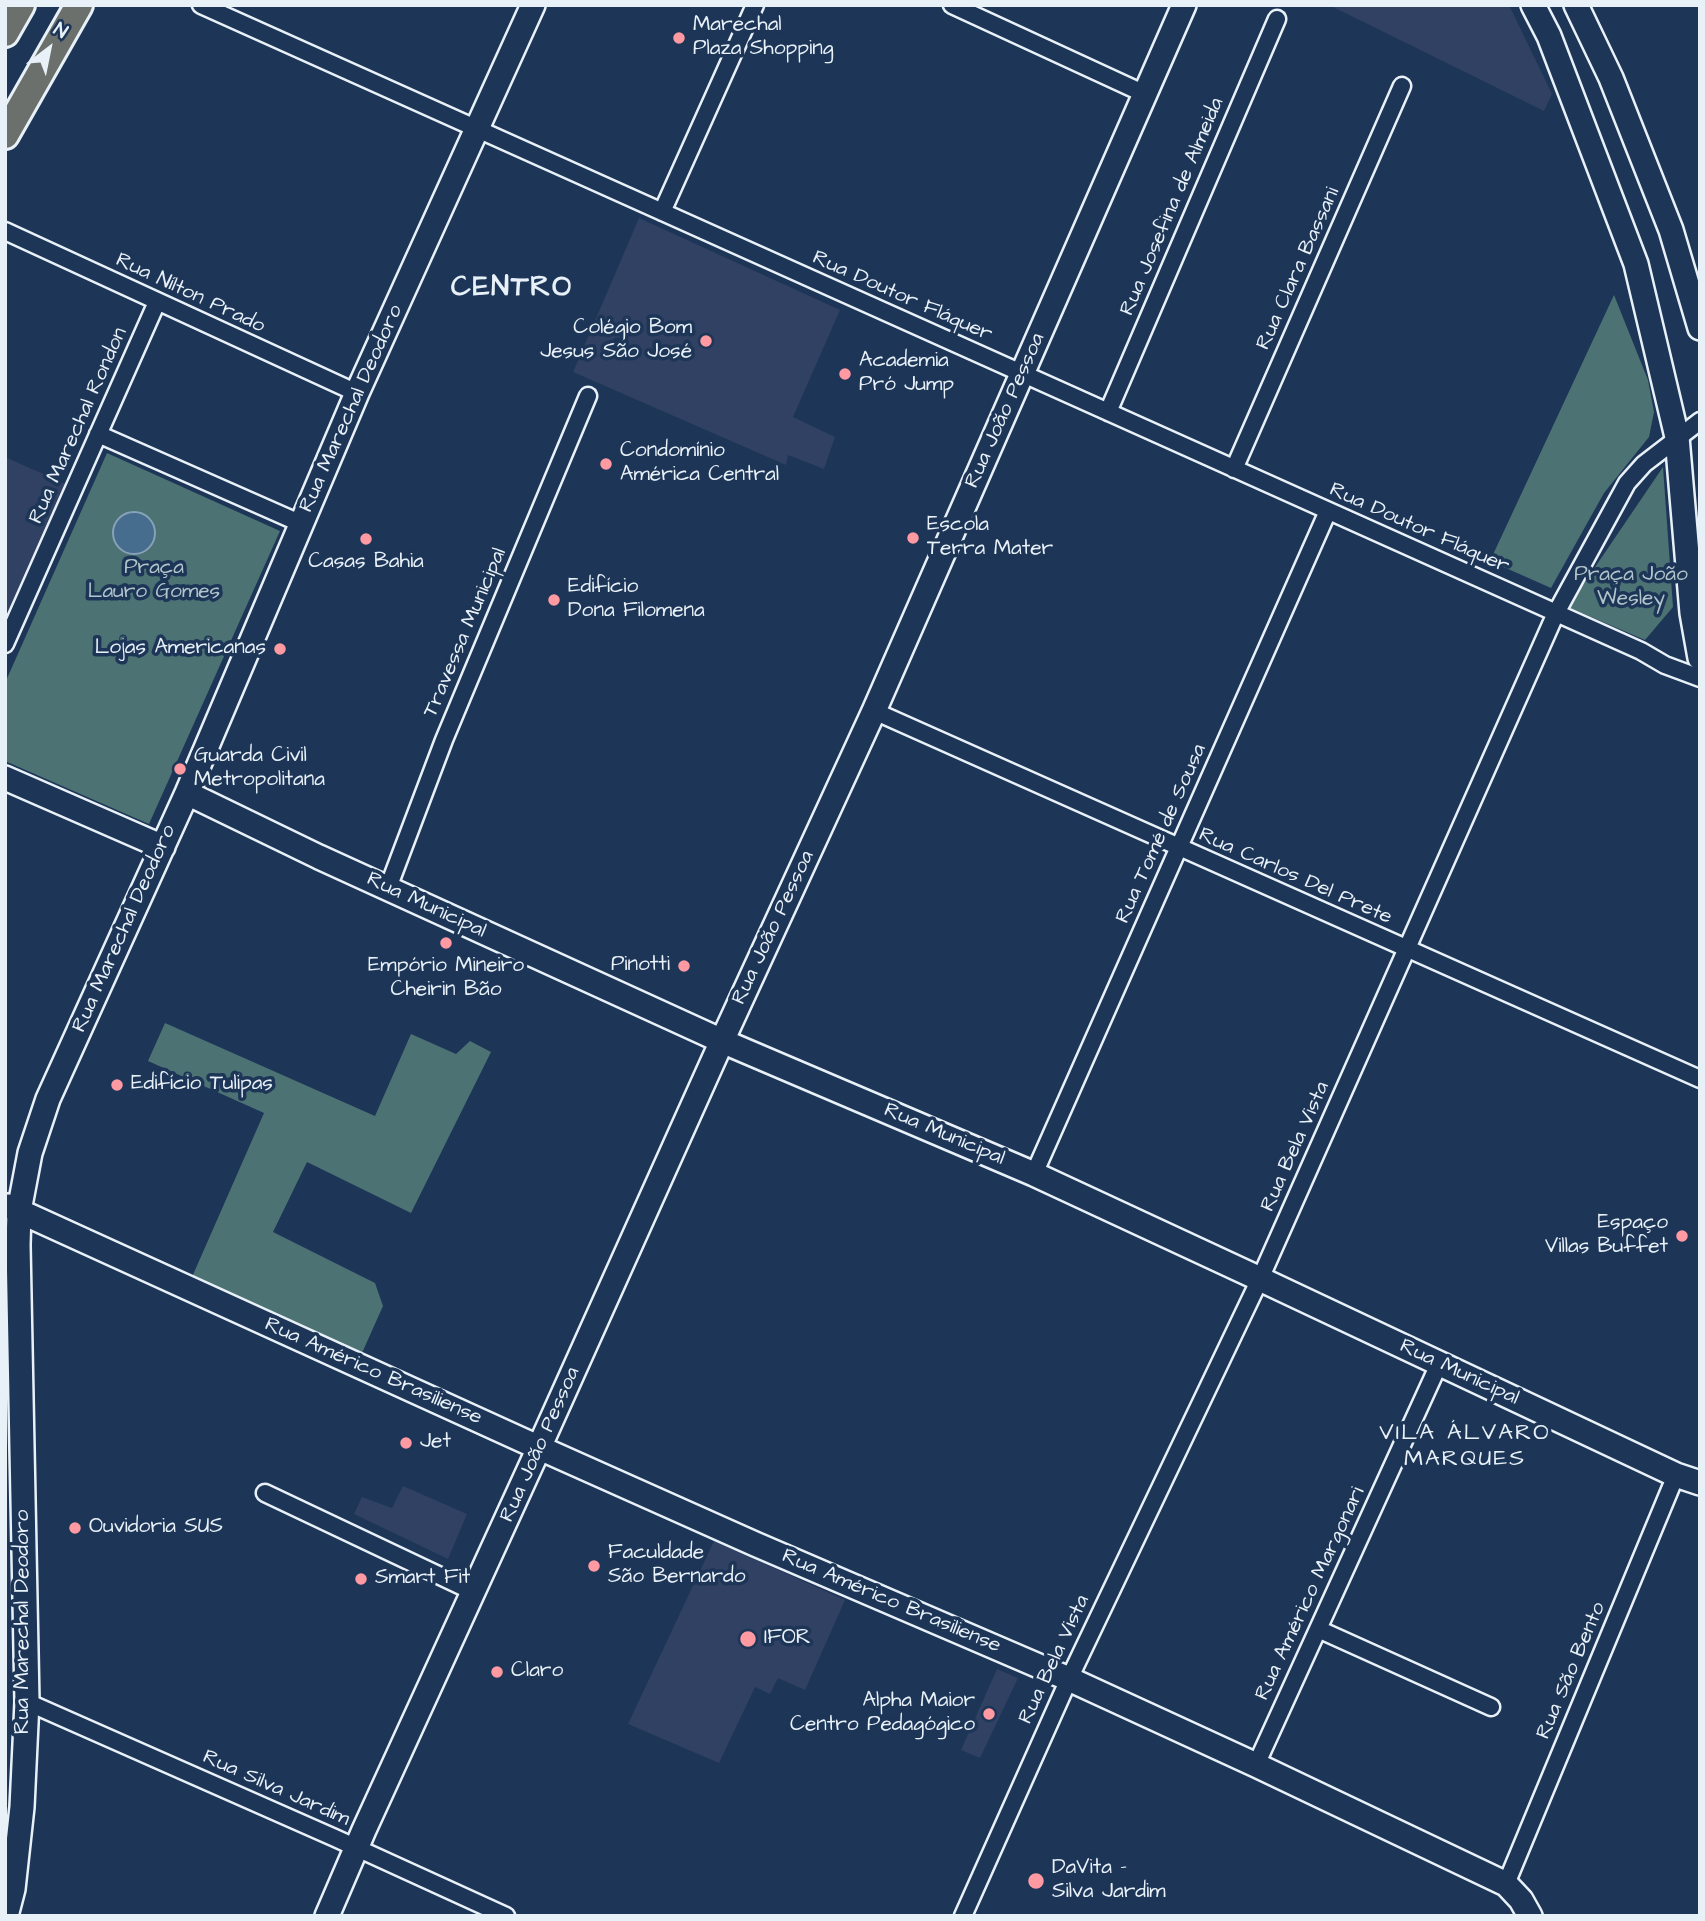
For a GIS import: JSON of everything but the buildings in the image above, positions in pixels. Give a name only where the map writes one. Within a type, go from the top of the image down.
[{"type":"main road","points":[[5,33],[21,5]]},
{"type":"main road","points":[[5,135],[79,5]]},
{"type":"street","name":"Rua Doutor Fláquer","points":[[201,5],[1641,651],[1665,665],[1700,678]]},
{"type":"street","name":"Rua Marechal Deodoro","points":[[6,1916],[13,1889],[22,1807],[27,1702],[19,1330],[12,1208],[48,1099],[187,793],[357,393],[533,5]]},
{"type":"street","points":[[662,212],[755,5]]},
{"type":"street","points":[[952,5],[1145,94]]},
{"type":"street","name":"Rua João Pessoa","points":[[327,1916],[356,1847],[874,711],[1184,5]]},
{"type":"street","points":[[1533,5],[1549,36],[1636,264],[1677,437],[1692,613],[1700,658]]},
{"type":"street","points":[[1576,5],[1611,78],[1671,230],[1700,328]]},
{"type":"street","name":"Rua Josefina de Almeida","points":[[1108,412],[1277,19]]},
{"type":"street","name":"Rua Clara Bassani","points":[[1234,469],[1402,86]]},
{"type":"street","name":"Rua Nílton Prado","points":[[5,231],[357,393]]},
{"type":"street","name":"Rua Marechal Rondon","points":[[5,644],[157,302]]},
{"type":"street","name":"Travessa Municipal","points":[[388,888],[444,740],[588,396]]},
{"type":"street","name":"Rua Bela Vista","points":[[963,1916],[1069,1678],[1260,1279],[1556,613],[1627,483],[1644,464],[1700,421]]},
{"type":"street","points":[[98,434],[302,524]]},
{"type":"street","name":"Rua Tomé de Sousa","points":[[1034,1174],[1328,511]]},
{"type":"street","name":"Rua Carlos Del Prete","points":[[874,711],[1700,1079]]},
{"type":"street","points":[[5,778],[163,847]]},
{"type":"street","name":"Rua Municipal","points":[[187,793],[722,1041],[1034,1174],[1676,1475],[1700,1483]]},
{"type":"street","name":"Rua Américo Brasiliense","points":[[12,1208],[755,1544],[1069,1678],[1506,1884]]},
{"type":"street","name":"Rua Américo Margonari","points":[[1256,1765],[1440,1364]]},
{"type":"street","name":"Rua São Bento","points":[[1506,1884],[1676,1475]]},
{"type":"street","points":[[265,1493],[474,1592]]},
{"type":"street","points":[[1318,1629],[1491,1707]]},
{"type":"street","name":"Rua Silva Jardim","points":[[27,1702],[506,1916]]},
{"type":"street","points":[[1506,1884],[1521,1900],[1530,1916]]},
{"type":"shaded area","points":[[1329,5],[1509,5],[1552,94],[1544,111]]},
{"type":"shaded area","name":"Colégio Bom Jesus São José","points":[[639,218],[840,310],[793,417],[835,437],[824,469],[788,455],[786,465],[573,372]]},
{"type":"shaded area","points":[[5,457],[68,485],[5,624]]},
{"type":"shaded area","points":[[134,512],[149,518],[155,533],[149,548],[134,554],[119,548],[113,533],[119,518]]},
{"type":"shaded area","points":[[403,1486],[467,1514],[448,1559],[354,1514],[362,1497],[392,1508]]},
{"type":"shaded area","name":"IFOR","points":[[714,1541],[845,1600],[805,1690],[778,1678],[770,1694],[755,1687],[719,1763],[628,1724]]},
{"type":"shaded area","name":"Alpha Maior Centro Pedagógico","points":[[997,1669],[1018,1678],[980,1758],[961,1750]]},
{"type":"green space","points":[[1614,295],[1648,380],[1654,412],[1649,437],[1604,493],[1551,588],[1490,561]]},
{"type":"green space","name":"Praça Lauro Gomes","points":[[107,453],[280,531],[149,824],[5,761],[5,683]]},
{"type":"green space","name":"Praça João Wesley","points":[[1663,467],[1673,607],[1645,640],[1568,607]]},
{"type":"green space","points":[[165,1023],[375,1116],[411,1034],[456,1054],[470,1041],[491,1052],[411,1213],[307,1162],[273,1232],[375,1283],[383,1306],[362,1353],[192,1277],[264,1113],[148,1061]]},
{"type":"place","name":"Marechal Plaza Shopping","points":[[679,38]]},
{"type":"place","name":"Colégio Bom Jesus São José","points":[[706,341]]},
{"type":"place","name":"Academia Pró Jump","points":[[845,374]]},
{"type":"place","name":"Condomínio América Central","points":[[606,464]]},
{"type":"place","name":"Escola Terra Mater","points":[[913,538]]},
{"type":"place","name":"Casas Bahia","points":[[366,539]]},
{"type":"place","name":"Edifício Dona Filomena","points":[[554,600]]},
{"type":"place","name":"Lojas Americanas","points":[[280,649]]},
{"type":"place","name":"Guarda Civil Metropolitana","points":[[180,769]]},
{"type":"place","name":"Empório Mineiro Cheirin Bão","points":[[446,943]]},
{"type":"place","name":"Pinotti","points":[[684,966]]},
{"type":"place","name":"Edifício Tulipas","points":[[117,1085]]},
{"type":"place","name":"Espaço Villas Buffet","points":[[1682,1236]]},
{"type":"place","name":"Jet","points":[[406,1443]]},
{"type":"place","name":"Ouvidoria SUS","points":[[75,1528]]},
{"type":"place","name":"Faculdade São Bernardo","points":[[594,1566]]},
{"type":"place","name":"Smart Fit","points":[[361,1579]]},
{"type":"place","name":"IFOR","points":[[748,1639]]},
{"type":"place","name":"Claro","points":[[497,1672]]},
{"type":"place","name":"Alpha Maior Centro Pedagógico","points":[[989,1714]]},
{"type":"place","name":"DaVita - Silva Jardim","points":[[1036,1881]]},
{"type":"district","name":"CENTRO","points":[[512,289]]},
{"type":"district","name":"VILA ÁLVARO MARQUES","points":[[1465,1447]]}]
